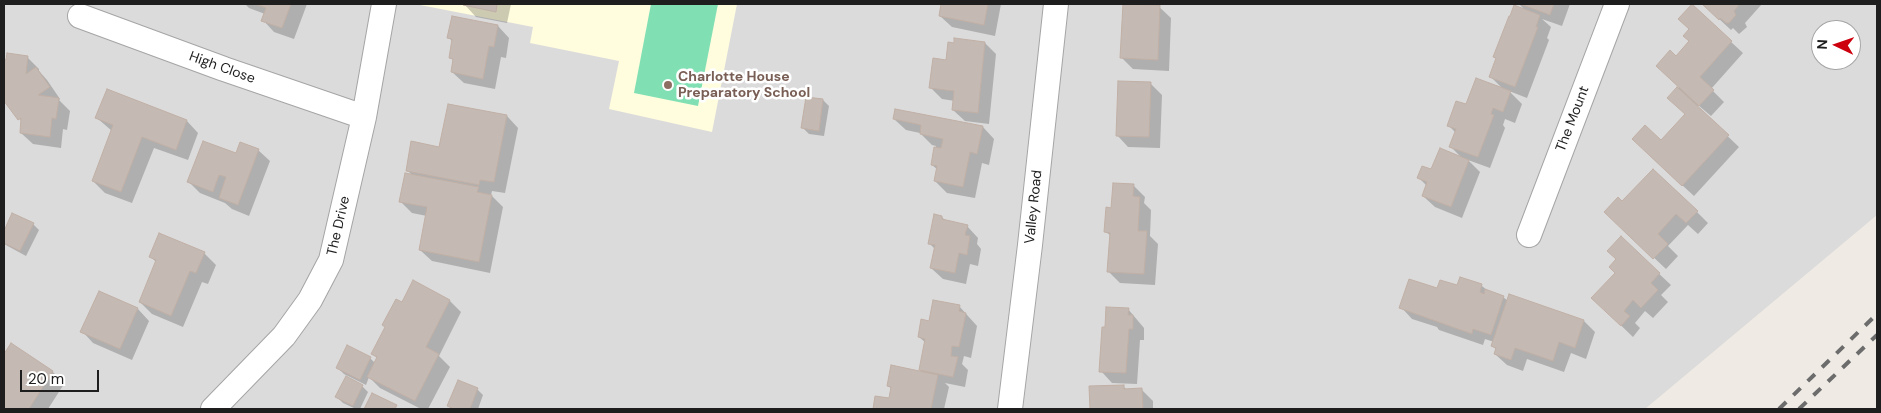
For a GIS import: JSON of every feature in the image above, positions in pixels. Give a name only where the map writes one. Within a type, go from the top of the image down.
[{"type":"street","name":"The Drive","points":[[213,409],[284,336],[310,300],[331,260],[364,116],[384,4]]},
{"type":"street","name":"Valley Road","points":[[1010,409],[1056,4]]},
{"type":"street","name":"The Mount","points":[[1529,235],[1617,4]]},
{"type":"street","name":"High Close","points":[[80,16],[224,69],[364,116]]},
{"type":"shaded area","points":[[4,4],[1877,4],[1877,215],[1645,409],[4,409]]},
{"type":"shaded area","name":"Charlotte House Preparatory School","points":[[415,4],[737,4],[712,132],[609,109],[619,61],[530,43],[533,27]]},
{"type":"green space","points":[[651,4],[718,4],[698,106],[634,93]]},
{"type":"building","points":[[255,4],[291,4],[282,28],[261,21],[266,8]]},
{"type":"building","points":[[463,4],[497,4],[496,12]]},
{"type":"building","points":[[941,4],[988,4],[984,25],[939,16]]},
{"type":"building","points":[[1123,4],[1160,5],[1158,60],[1120,58]]},
{"type":"building","points":[[1520,4],[1554,4],[1550,15]]},
{"type":"building","points":[[1692,4],[1732,41],[1700,77],[1714,90],[1699,106],[1656,66],[1670,50],[1676,56],[1689,41],[1683,36],[1689,29],[1678,19]]},
{"type":"building","points":[[1702,4],[1740,4],[1734,11],[1736,15],[1729,23],[1726,23],[1720,18],[1719,20]]},
{"type":"building","points":[[1514,5],[1540,15],[1536,27],[1538,27],[1515,87],[1489,77],[1496,58],[1493,57]]},
{"type":"building","points":[[452,16],[498,25],[494,47],[489,46],[483,79],[451,72],[453,59],[449,58],[452,39],[447,38]]},
{"type":"building","points":[[954,38],[985,42],[978,113],[952,110],[954,91],[929,88],[933,58],[946,60],[948,42],[954,43]]},
{"type":"building","points":[[7,53],[28,56],[26,74],[36,67],[50,87],[38,95],[59,98],[56,119],[52,118],[50,137],[20,133],[21,118],[18,120],[4,101],[4,59],[6,60]]},
{"type":"building","points":[[1476,78],[1511,91],[1503,112],[1493,108],[1491,114],[1494,115],[1478,157],[1449,147],[1456,129],[1447,126],[1456,101],[1466,104]]},
{"type":"building","points":[[1118,81],[1151,82],[1149,137],[1116,136]]},
{"type":"building","points":[[1677,87],[1729,135],[1682,186],[1632,139],[1645,125],[1661,140],[1685,114],[1667,98]]},
{"type":"building","points":[[107,89],[187,120],[176,150],[142,137],[121,192],[92,181],[113,125],[95,118]]},
{"type":"building","points":[[806,97],[823,99],[819,131],[801,128]]},
{"type":"building","points":[[448,104],[507,115],[494,182],[480,180],[479,185],[406,171],[411,141],[439,147]]},
{"type":"building","points":[[895,109],[983,126],[977,154],[970,152],[963,187],[934,181],[937,166],[931,165],[934,147],[941,148],[943,139],[920,134],[921,125],[893,119]]},
{"type":"building","points":[[203,141],[236,153],[240,142],[259,149],[238,205],[219,198],[226,177],[219,175],[213,192],[187,182]]},
{"type":"building","points":[[1440,148],[1469,160],[1451,207],[1422,196],[1427,182],[1417,178],[1422,166],[1431,169]]},
{"type":"building","points":[[1653,169],[1698,211],[1686,223],[1676,214],[1658,234],[1668,244],[1653,259],[1604,212],[1618,197],[1622,201]]},
{"type":"building","points":[[405,173],[479,187],[477,192],[492,195],[479,262],[419,250],[427,207],[399,202]]},
{"type":"building","points":[[1113,183],[1134,184],[1133,196],[1140,197],[1138,231],[1147,231],[1144,274],[1107,272],[1110,233],[1104,232],[1106,207],[1111,208]]},
{"type":"building","points":[[12,213],[34,223],[20,251],[4,243],[4,231]]},
{"type":"building","points":[[934,214],[942,216],[942,219],[968,225],[965,235],[970,236],[967,255],[959,253],[955,273],[930,268],[935,245],[928,244]]},
{"type":"building","points":[[159,233],[205,252],[196,273],[190,271],[171,316],[139,302],[156,260],[149,257]]},
{"type":"building","points":[[1621,236],[1660,273],[1651,283],[1658,290],[1641,308],[1633,300],[1624,311],[1630,316],[1621,326],[1591,298],[1615,273],[1609,267],[1616,259],[1607,251]]},
{"type":"building","points":[[1460,277],[1482,284],[1480,292],[1484,294],[1485,289],[1504,296],[1491,335],[1473,329],[1472,334],[1399,308],[1409,279],[1437,288],[1440,280],[1457,285]]},
{"type":"building","points":[[413,280],[450,300],[426,347],[439,354],[415,401],[367,377],[377,357],[371,354],[385,327],[382,325],[396,299],[402,302]]},
{"type":"building","points":[[99,291],[138,308],[120,349],[80,332]]},
{"type":"building","points":[[1509,294],[1584,320],[1575,348],[1559,342],[1553,361],[1515,348],[1511,360],[1494,354],[1496,348],[1491,346]]},
{"type":"building","points":[[933,300],[960,305],[959,311],[966,313],[959,347],[952,346],[951,356],[958,357],[953,377],[919,370],[925,339],[918,337],[921,319],[929,321]]},
{"type":"building","points":[[1106,307],[1129,308],[1128,315],[1133,315],[1133,329],[1129,329],[1126,373],[1099,372],[1102,327],[1105,327]]},
{"type":"building","points":[[11,343],[53,371],[29,409],[4,409],[4,354]]},
{"type":"building","points":[[347,345],[371,357],[360,380],[336,368]]},
{"type":"building","points":[[891,365],[938,375],[931,409],[873,409],[875,396],[889,398],[891,387],[887,386]]},
{"type":"building","points":[[346,376],[363,385],[353,406],[335,397]]},
{"type":"building","points":[[458,380],[478,388],[470,409],[454,409],[447,406]]},
{"type":"building","points":[[1124,385],[1124,389],[1142,388],[1143,409],[1090,409],[1089,386]]},
{"type":"building","points":[[372,393],[397,405],[395,409],[364,409]]},
{"type":"railway","points":[[1779,409],[1877,314]]},
{"type":"railway","points":[[1799,409],[1877,335]]},
{"type":"place","name":"Charlotte House Preparatory School","points":[[668,85]]}]
